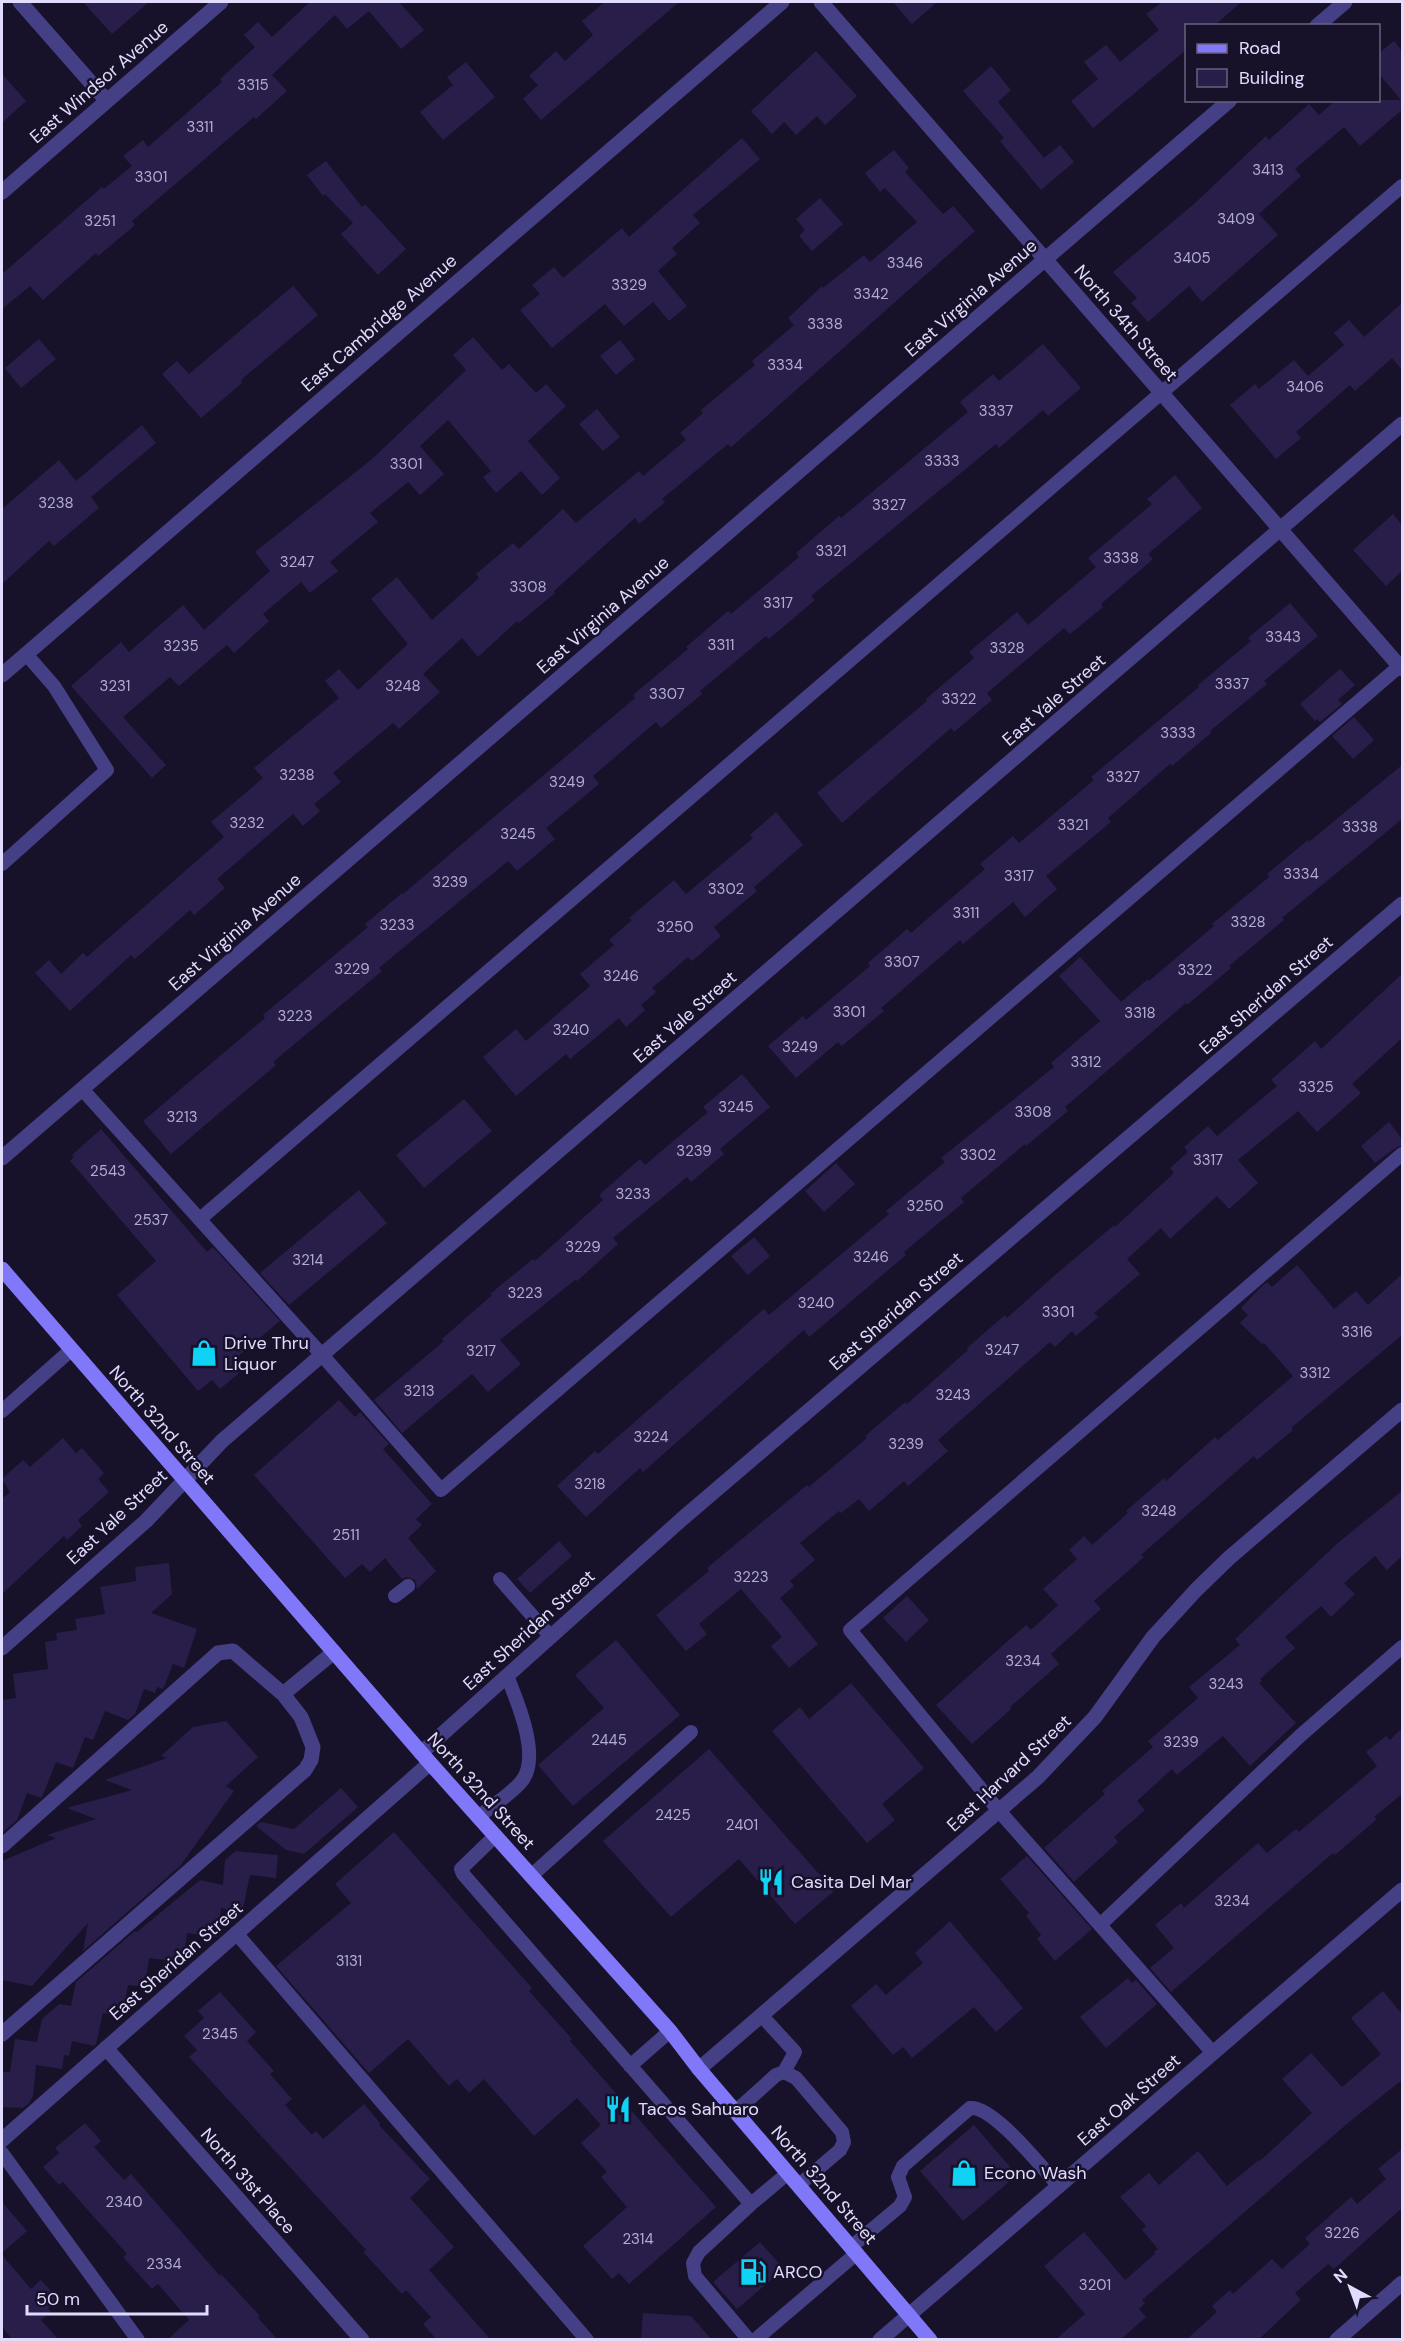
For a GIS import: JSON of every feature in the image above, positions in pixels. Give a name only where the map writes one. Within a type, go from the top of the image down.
[{"type":"main road","name":"North 32nd Street","points":[[2,1269],[425,1758],[670,2031],[735,2112],[930,2340]]},
{"type":"street","points":[[20,2],[107,101]]},
{"type":"street","name":"East Windsor Avenue","points":[[2,192],[221,2]]},
{"type":"street","name":"East Cambridge Avenue","points":[[2,675],[782,2]]},
{"type":"street","name":"North 34th Street","points":[[821,2],[1402,666]]},
{"type":"street","points":[[1319,24],[1345,2]]},
{"type":"street","name":"East Virginia Avenue","points":[[2,1158],[1228,102]]},
{"type":"street","name":"East Yale Street","points":[[2,1648],[146,1521],[222,1441],[1402,424]]},
{"type":"street","name":"East Sheridan Street","points":[[2,2140],[236,1933],[425,1758],[507,1676],[682,1519],[1402,904]]},
{"type":"street","name":"East Harvard Street","points":[[699,2069],[1038,1777],[1095,1717],[1153,1637],[1196,1590],[1229,1558],[1402,1410]]},
{"type":"street","points":[[2,1846],[218,1653],[233,1651],[283,1694],[301,1717],[313,1747],[311,1760],[305,1770],[2,2034]]},
{"type":"street","points":[[283,1694],[334,1652]]},
{"type":"street","name":"East Oak Street","points":[[880,2340],[1402,1890]]},
{"type":"street","name":"North 31st Place","points":[[106,2048],[362,2340]]},
{"type":"street","points":[[1337,2340],[1402,2283]]},
{"type":"lane","points":[[200,1219],[1402,186]]},
{"type":"lane","points":[[2,864],[107,770],[54,686],[26,654]]},
{"type":"lane","points":[[82,1089],[441,1490],[1402,666]]},
{"type":"lane","points":[[1213,2053],[1000,1812],[850,1630],[1402,1154]]},
{"type":"lane","points":[[2,1411],[71,1350]]},
{"type":"lane","points":[[500,1579],[551,1637]]},
{"type":"lane","points":[[395,1596],[408,1586]]},
{"type":"lane","points":[[1100,1925],[1301,1735],[1402,1647]]},
{"type":"lane","points":[[478,1817],[521,1782],[526,1773],[529,1745],[519,1707],[507,1676]]},
{"type":"lane","points":[[531,1876],[692,1732]]},
{"type":"lane","points":[[495,1836],[461,1869],[463,1874],[751,2204]]},
{"type":"lane","points":[[236,1933],[587,2340]]},
{"type":"lane","points":[[735,2112],[776,2075],[784,2072],[795,2052],[761,2015]]},
{"type":"lane","points":[[630,2066],[670,2031]]},
{"type":"lane","points":[[784,2072],[796,2078],[842,2132],[844,2142],[840,2150],[799,2185]]},
{"type":"lane","points":[[755,2340],[900,2206],[905,2197],[898,2177],[903,2166],[970,2108],[986,2111],[1059,2186]]},
{"type":"lane","points":[[2,2153],[138,2340]]},
{"type":"lane","points":[[749,2340],[695,2276],[693,2263],[699,2252],[788,2173]]},
{"type":"building","points":[[83,2],[149,2],[112,34]]},
{"type":"building","points":[[310,2],[399,2],[424,30],[401,49],[369,11],[347,29],[335,15],[272,75],[287,91],[256,119],[254,117],[132,221],[135,225],[98,256],[96,253],[43,300],[30,286],[2,309],[2,274],[102,187],[104,189],[132,166],[123,156],[143,140],[148,147],[222,82],[220,79],[255,47],[244,35],[258,22],[272,37]]},
{"type":"building","points":[[605,2],[679,2],[541,120],[523,99],[538,85],[529,76],[556,51],[565,61],[593,35],[582,21]]},
{"type":"building","points":[[893,2],[937,2],[912,24]]},
{"type":"building","points":[[1162,2],[1241,2],[1216,24],[1185,24],[1185,51],[1093,128],[1071,101],[1098,79],[1084,62],[1106,45],[1120,62],[1159,30],[1146,14]]},
{"type":"building","points":[[1394,41],[1402,51],[1402,110],[1360,146],[1344,127],[1295,169],[1301,176],[1259,214],[1278,235],[1202,302],[1189,286],[1148,322],[1131,303],[1137,298],[1113,272],[1195,203],[1266,136],[1269,140],[1309,104],[1319,115],[1334,102],[1401,100],[1380,75],[1380,52]]},
{"type":"building","points":[[816,51],[857,96],[825,125],[817,116],[796,135],[784,122],[772,134],[751,111]]},
{"type":"building","points":[[466,62],[495,97],[443,140],[420,112],[453,85],[447,77]]},
{"type":"building","points":[[991,66],[1011,90],[998,102],[1044,158],[1060,145],[1074,162],[1041,190],[1000,141],[1004,138],[963,91]]},
{"type":"building","points":[[2,74],[26,101],[2,123]]},
{"type":"building","points":[[742,138],[760,159],[693,215],[700,223],[672,248],[677,254],[658,271],[687,306],[669,321],[653,302],[624,326],[605,304],[552,348],[520,310],[540,294],[532,285],[554,267],[563,278],[622,228],[629,237]]},
{"type":"building","points":[[894,150],[909,168],[905,172],[943,214],[953,206],[975,231],[731,447],[728,444],[662,499],[665,502],[639,524],[635,518],[554,591],[555,593],[519,623],[517,621],[478,657],[462,638],[423,674],[440,692],[399,729],[393,723],[333,773],[341,782],[314,804],[320,811],[303,826],[293,814],[217,879],[225,888],[194,915],[190,910],[135,959],[131,955],[70,1011],[35,973],[49,960],[61,974],[83,953],[87,957],[224,837],[211,822],[263,778],[254,768],[339,698],[325,681],[339,669],[358,690],[408,644],[371,599],[397,577],[432,620],[479,578],[476,574],[513,543],[519,549],[563,509],[576,523],[639,471],[643,476],[686,440],[680,433],[703,413],[701,410],[755,365],[752,361],[794,325],[788,318],[822,286],[823,288],[864,255],[870,262],[917,222],[885,188],[880,192],[865,173]]},
{"type":"building","points":[[326,161],[362,207],[365,204],[406,249],[378,275],[341,234],[353,223],[325,194],[323,196],[307,175]]},
{"type":"building","points":[[820,198],[843,224],[812,251],[799,236],[805,230],[796,219]]},
{"type":"building","points":[[293,286],[318,315],[241,380],[242,383],[201,418],[162,374],[177,361],[189,374]]},
{"type":"building","points":[[1402,303],[1402,370],[1392,358],[1355,391],[1350,385],[1296,432],[1301,438],[1276,459],[1230,405],[1255,384],[1259,389],[1294,360],[1308,376],[1344,345],[1334,333],[1349,320],[1364,337]]},
{"type":"building","points":[[473,337],[502,370],[509,364],[536,393],[546,384],[566,406],[528,441],[560,478],[542,495],[521,471],[496,493],[483,477],[491,471],[448,420],[420,446],[444,474],[420,495],[408,482],[370,513],[378,522],[330,562],[338,571],[310,593],[301,582],[263,614],[269,621],[234,653],[227,645],[179,686],[170,677],[123,717],[166,765],[152,778],[71,686],[121,642],[129,652],[183,605],[204,630],[270,571],[255,552],[372,459],[466,370],[453,355]]},
{"type":"building","points":[[39,339],[56,359],[21,388],[5,368]]},
{"type":"building","points":[[620,340],[635,359],[616,375],[600,356]]},
{"type":"building","points":[[1043,344],[1081,388],[1048,416],[1043,410],[999,448],[996,444],[811,596],[815,600],[769,639],[766,636],[700,691],[702,694],[661,728],[656,722],[593,776],[599,784],[546,828],[555,839],[517,871],[508,861],[379,968],[382,971],[273,1062],[276,1065],[171,1154],[143,1121],[265,1018],[263,1015],[368,927],[365,924],[635,698],[633,695],[688,649],[686,647],[728,611],[731,614],[799,557],[796,553],[839,516],[841,518],[968,412],[960,402],[993,374],[999,381]]},
{"type":"building","points":[[597,409],[620,437],[603,451],[579,424]]},
{"type":"building","points":[[142,425],[156,443],[91,497],[99,508],[54,546],[49,541],[2,584],[2,509],[59,460],[76,481]]},
{"type":"building","points":[[1175,475],[1202,508],[1148,554],[1153,559],[1101,604],[1103,607],[1070,634],[1064,628],[987,693],[992,700],[954,732],[951,728],[842,823],[817,793],[927,701],[926,699],[974,658],[969,652],[1017,612],[1028,625],[1096,567],[1088,558],[1152,504],[1147,499]]},
{"type":"building","points":[[1393,514],[1402,525],[1402,571],[1386,586],[1353,550]]},
{"type":"building","points":[[1290,603],[1318,636],[1264,681],[1267,684],[1210,731],[1211,733],[1172,766],[1170,764],[1108,818],[1111,822],[1046,876],[1057,889],[1025,917],[1013,902],[963,944],[960,940],[881,1008],[884,1011],[842,1046],[838,1042],[796,1078],[768,1046],[803,1016],[806,1020],[870,966],[868,963],[907,929],[911,933],[985,869],[980,864],[1013,836],[1019,843],[1094,780],[1091,777],[1199,687],[1198,685],[1251,641],[1248,638]]},
{"type":"building","points":[[1340,669],[1355,685],[1338,700],[1342,704],[1320,722],[1317,719],[1315,721],[1300,704]]},
{"type":"building","points":[[1354,717],[1374,740],[1353,759],[1332,736]]},
{"type":"building","points":[[1402,765],[1402,819],[1282,918],[1284,920],[1229,966],[1231,968],[1187,1005],[1186,1003],[1065,1107],[1068,1111],[961,1198],[964,1202],[904,1252],[906,1255],[809,1337],[804,1330],[643,1472],[640,1468],[586,1517],[557,1486],[595,1451],[598,1454],[764,1309],[769,1315],[889,1214],[886,1211],[945,1162],[941,1158],[1054,1067],[1051,1063],[1100,1021],[1059,976],[1080,957],[1121,1002],[1214,926],[1212,924],[1269,877],[1267,874]]},
{"type":"building","points":[[776,812],[803,845],[754,887],[757,891],[714,927],[721,936],[692,961],[688,957],[652,988],[656,992],[641,1005],[645,1010],[626,1027],[619,1018],[570,1059],[566,1054],[516,1096],[483,1057],[516,1029],[526,1041],[590,986],[580,974],[614,945],[609,940],[632,920],[629,918],[674,880],[686,894],[753,838],[750,835]]},
{"type":"building","points":[[1402,974],[1402,1038],[1352,1084],[1361,1093],[1317,1132],[1298,1111],[1238,1160],[1258,1183],[1229,1209],[1217,1196],[1170,1239],[1161,1228],[1127,1259],[1140,1274],[1094,1313],[1098,1317],[1076,1336],[1072,1331],[1055,1347],[1050,1342],[938,1440],[948,1451],[908,1486],[904,1481],[869,1511],[859,1499],[841,1513],[839,1511],[800,1543],[815,1560],[790,1581],[794,1586],[780,1598],[818,1644],[789,1668],[771,1646],[782,1637],[741,1589],[699,1624],[707,1634],[686,1651],[656,1615],[709,1571],[707,1568],[807,1485],[809,1487],[905,1402],[907,1404],[1005,1315],[1007,1318],[1114,1225],[1115,1227],[1174,1173],[1170,1168],[1188,1152],[1184,1147],[1208,1126],[1217,1136],[1277,1086],[1271,1080],[1315,1041],[1321,1049]]},
{"type":"building","points":[[742,1074],[770,1107],[720,1149],[724,1154],[691,1182],[687,1177],[613,1238],[618,1244],[577,1281],[575,1280],[500,1340],[521,1364],[488,1392],[472,1374],[402,1433],[374,1400],[444,1341],[442,1339],[492,1295],[490,1294],[533,1259],[535,1261],[603,1200],[599,1195],[640,1159],[645,1165],[708,1112],[703,1107]]},
{"type":"building","points":[[464,1099],[492,1131],[424,1188],[396,1155]]},
{"type":"building","points":[[1389,1122],[1402,1139],[1402,1145],[1375,1163],[1361,1146]]},
{"type":"building","points":[[101,1129],[207,1252],[213,1247],[280,1321],[231,1362],[239,1373],[220,1389],[212,1380],[198,1391],[117,1295],[156,1261],[70,1161],[74,1157],[72,1155]]},
{"type":"building","points":[[836,1163],[855,1184],[824,1212],[805,1191]]},
{"type":"building","points":[[359,1190],[387,1223],[289,1305],[260,1273]]},
{"type":"building","points":[[754,1237],[770,1256],[748,1275],[731,1256]]},
{"type":"building","points":[[1297,1265],[1334,1309],[1356,1291],[1368,1305],[1402,1274],[1402,1335],[1291,1428],[1293,1430],[1257,1460],[1254,1456],[1141,1555],[1144,1557],[1094,1601],[1101,1609],[1051,1654],[1059,1664],[972,1744],[936,1705],[1026,1625],[1031,1630],[1058,1605],[1043,1589],[1077,1559],[1069,1550],[1084,1536],[1092,1545],[1164,1478],[1166,1481],[1215,1437],[1218,1440],[1293,1376],[1264,1343],[1262,1344],[1240,1323],[1248,1315],[1241,1308],[1259,1289],[1267,1282],[1272,1287]]},
{"type":"building","points":[[339,1400],[355,1417],[360,1412],[389,1444],[383,1449],[432,1504],[416,1519],[422,1525],[408,1538],[436,1571],[417,1589],[415,1580],[407,1577],[402,1579],[385,1558],[370,1572],[362,1564],[345,1578],[254,1475]]},
{"type":"building","points":[[63,1438],[76,1453],[82,1448],[104,1473],[98,1479],[109,1492],[78,1520],[82,1526],[67,1540],[64,1536],[2,1594],[2,1499],[10,1492],[2,1479],[23,1460],[30,1467]]},
{"type":"building","points":[[1402,1491],[1402,1556],[1387,1570],[1375,1556],[1344,1583],[1355,1594],[1331,1617],[1321,1606],[1285,1637],[1295,1648],[1260,1679],[1262,1681],[1259,1683],[1296,1723],[1250,1766],[1223,1736],[1177,1775],[1172,1769],[1137,1801],[1145,1810],[1114,1837],[1118,1842],[1074,1882],[1044,1848],[1105,1794],[1102,1791],[1153,1747],[1148,1741],[1198,1698],[1189,1687],[1240,1645],[1235,1639],[1339,1542]]},
{"type":"building","points":[[559,1541],[572,1556],[530,1593],[517,1579]]},
{"type":"building","points":[[169,1563],[172,1594],[151,1613],[197,1629],[184,1668],[173,1664],[163,1689],[157,1687],[155,1693],[144,1689],[135,1714],[128,1720],[105,1711],[93,1740],[85,1737],[73,1768],[56,1762],[42,1797],[27,1793],[17,1820],[2,1833],[2,1700],[16,1698],[13,1674],[48,1669],[45,1642],[57,1640],[56,1633],[77,1630],[75,1619],[105,1614],[100,1587],[136,1581],[135,1567]]},
{"type":"building","points":[[907,1596],[929,1620],[906,1642],[883,1618]]},
{"type":"building","points":[[616,1640],[680,1715],[573,1806],[538,1765],[604,1708],[575,1675]]},
{"type":"building","points":[[851,1683],[924,1768],[882,1804],[895,1820],[867,1843],[772,1731],[800,1707],[809,1719]]},
{"type":"building","points":[[226,1721],[258,1757],[226,1786],[234,1791],[180,1866],[83,1951],[88,1923],[32,1986],[2,1980],[2,1861],[56,1838],[47,1835],[96,1819],[67,1808],[132,1790],[105,1780],[167,1758],[161,1756],[193,1727]]},
{"type":"building","points":[[1402,1728],[1402,1794],[1374,1817],[1377,1819],[1335,1855],[1333,1853],[1171,1992],[1150,1968],[1174,1948],[1155,1925],[1181,1903],[1184,1908],[1258,1843],[1267,1853],[1296,1829],[1299,1832],[1377,1766],[1366,1752],[1386,1736],[1390,1740]]},
{"type":"building","points":[[709,1749],[834,1891],[795,1924],[739,1859],[671,1917],[603,1841]]},
{"type":"building","points":[[341,1788],[358,1807],[304,1854],[286,1850],[256,1826],[261,1822],[294,1829]]},
{"type":"building","points":[[394,1832],[532,1988],[529,1991],[572,2039],[570,2041],[716,2207],[629,2284],[619,2273],[612,2279],[583,2246],[627,2207],[601,2177],[607,2172],[581,2143],[601,2125],[577,2098],[534,2136],[484,2079],[469,2093],[457,2079],[449,2086],[408,2039],[369,2073],[276,1966],[351,1903],[335,1884]]},
{"type":"building","points":[[236,1851],[278,1855],[276,1878],[250,1875],[242,1913],[221,1908],[218,1937],[187,1933],[183,1962],[149,1958],[145,1987],[128,1985],[122,2016],[103,2013],[96,2044],[94,2046],[72,2041],[69,2056],[64,2055],[62,2069],[36,2065],[33,2096],[29,2103],[23,2108],[2,2107],[2,2072],[10,2072],[15,2039],[37,2042],[42,2019],[59,2004],[71,2006],[76,1982],[135,1931],[137,1932],[200,1880],[223,1885],[225,1860]]},
{"type":"building","points":[[1027,1856],[1092,1929],[1055,1961],[1037,1939],[1041,1935],[1026,1916],[1029,1913],[1000,1879]]},
{"type":"building","points":[[950,1921],[1023,2008],[996,2032],[974,2007],[912,2058],[903,2047],[893,2055],[851,2006],[876,1984],[886,1995],[923,1963],[915,1953]]},
{"type":"building","points":[[1128,1978],[1132,1983],[1136,1980],[1157,2004],[1106,2048],[1080,2017]]},
{"type":"building","points":[[1383,1991],[1402,2014],[1402,2080],[1354,2118],[1142,2300],[1145,2303],[1139,2309],[1146,2317],[1120,2340],[1055,2340],[1085,2314],[1044,2266],[1084,2232],[1125,2280],[1158,2249],[1142,2230],[1146,2226],[1120,2197],[1149,2173],[1159,2185],[1198,2151],[1227,2186],[1260,2161],[1312,2113],[1282,2079],[1311,2053],[1342,2087],[1381,2054],[1351,2018]]},
{"type":"building","points":[[220,1992],[256,2032],[247,2041],[274,2071],[270,2074],[292,2099],[285,2105],[312,2135],[316,2131],[323,2139],[364,2104],[380,2123],[379,2125],[430,2179],[410,2198],[454,2247],[429,2270],[491,2340],[437,2340],[423,2324],[431,2317],[406,2290],[402,2294],[363,2252],[366,2250],[189,2057],[197,2050],[184,2036],[204,2018],[198,2011]]},
{"type":"building","points":[[85,2123],[101,2141],[94,2147],[124,2180],[131,2174],[220,2276],[221,2274],[260,2316],[258,2318],[278,2340],[167,2340],[189,2320],[158,2284],[152,2289],[123,2257],[127,2254],[63,2182],[59,2185],[43,2167],[59,2153],[55,2148]]},
{"type":"building","points":[[974,2125],[1017,2175],[963,2221],[920,2171]]},
{"type":"building","points":[[1402,2149],[1402,2208],[1334,2269],[1328,2264],[1295,2293],[1301,2300],[1258,2340],[1186,2340],[1217,2312],[1212,2306],[1230,2290],[1233,2294],[1272,2259],[1282,2269],[1310,2244],[1305,2238],[1351,2197],[1357,2204],[1386,2179],[1378,2169]]},
{"type":"building","points":[[2,2202],[27,2231],[2,2253]]},
{"type":"building","points":[[760,2242],[784,2269],[737,2309],[713,2282]]},
{"type":"building","points":[[2,2255],[31,2289],[41,2280],[58,2299],[48,2308],[51,2312],[41,2320],[59,2340],[13,2340],[2,2327]]},
{"type":"building","points":[[643,2313],[691,2316],[712,2340],[641,2340]]},
{"type":"place","name":"Drive Thru Liquor","points":[[204,1353]]},
{"type":"place","name":"Casita Del Mar","points":[[771,1882]]},
{"type":"place","name":"Tacos Sahuaro","points":[[618,2109]]},
{"type":"place","name":"Econo Wash","points":[[964,2173]]},
{"type":"place","name":"ARCO","points":[[753,2272]]}]
